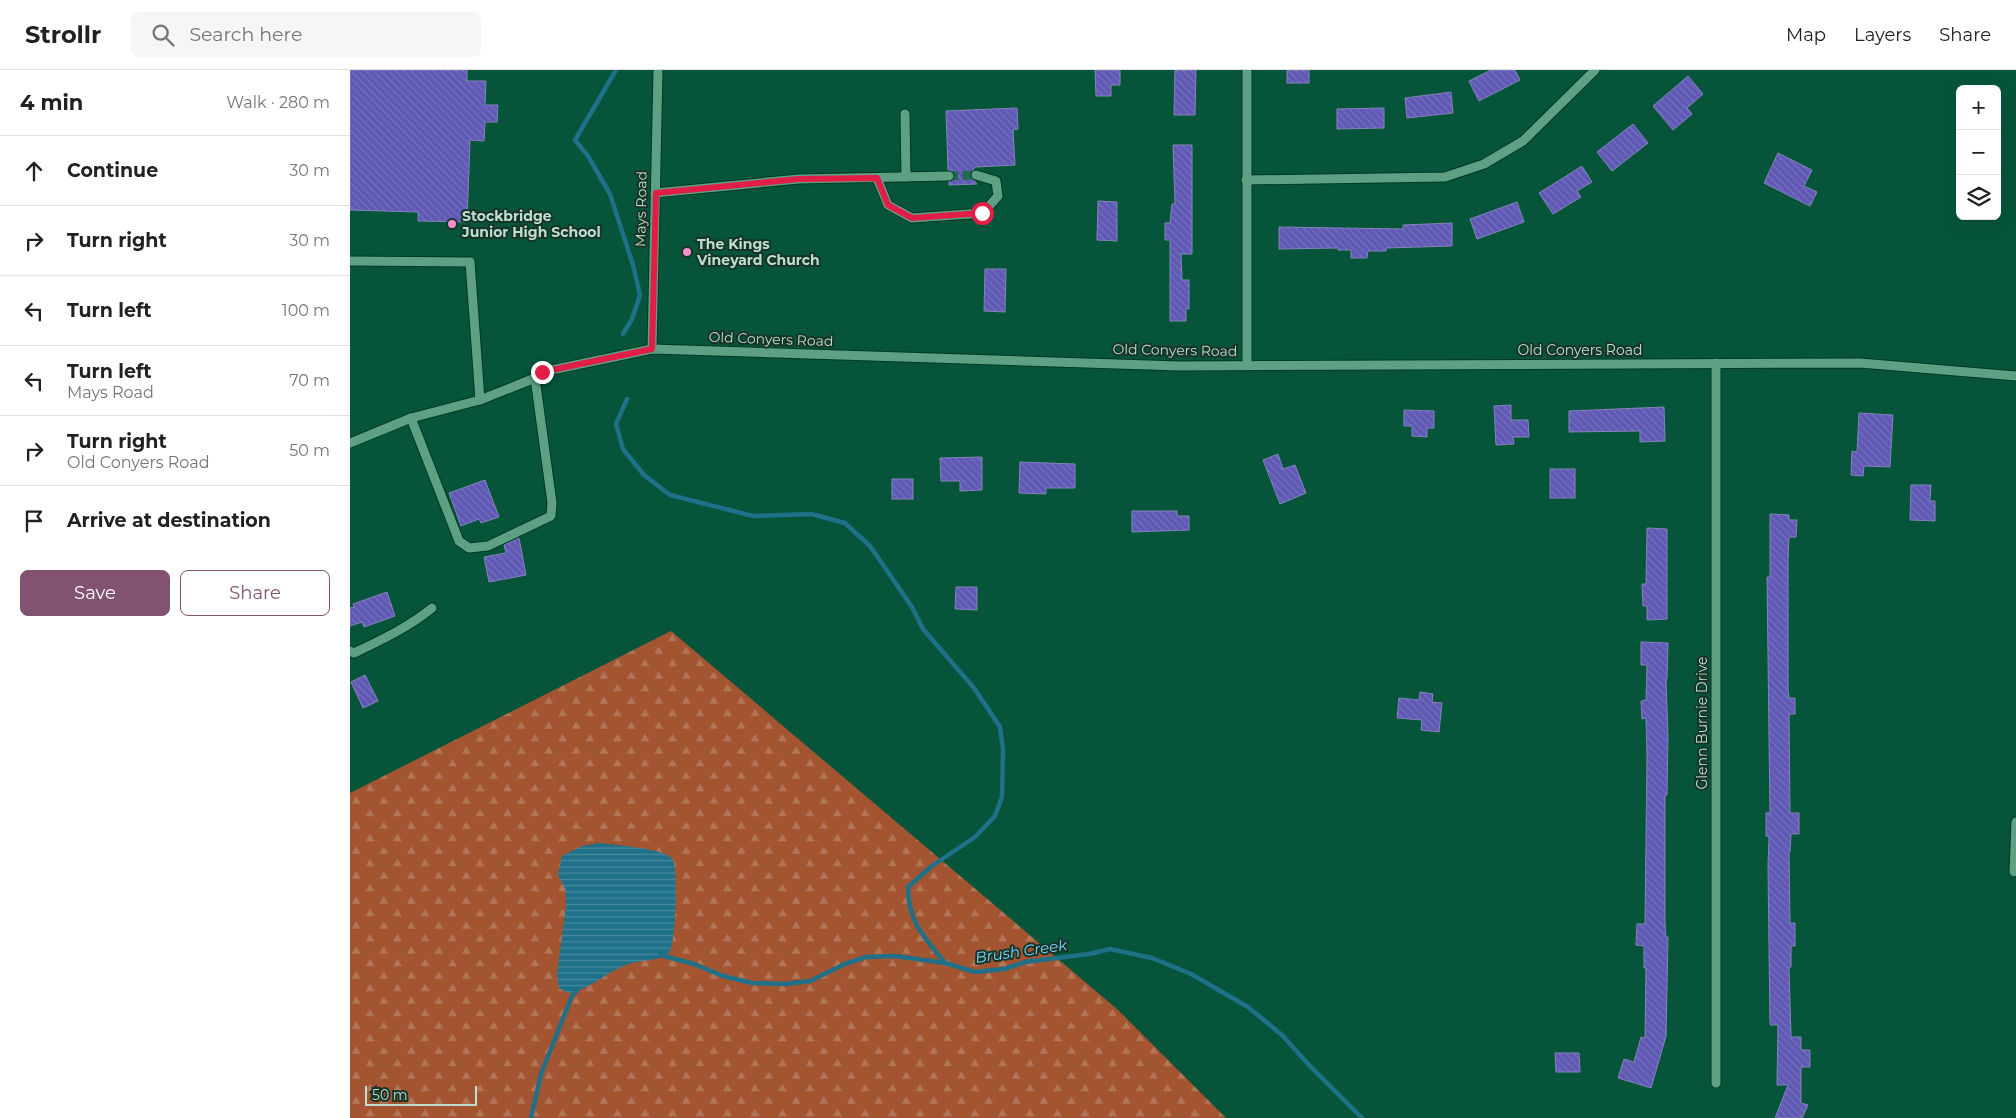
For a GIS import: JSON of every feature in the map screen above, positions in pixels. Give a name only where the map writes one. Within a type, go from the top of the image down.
[{"type":"street","name":"Mays Road","points":[[652,349],[658,70]]},
{"type":"street","points":[[1247,70],[1247,365]]},
{"type":"street","points":[[1246,180],[1445,177],[1484,164],[1523,141],[1595,70]]},
{"type":"street","points":[[905,114],[906,177]]},
{"type":"street","points":[[877,178],[888,205],[912,218],[982,213],[998,196],[996,181],[976,175]]},
{"type":"street","points":[[656,193],[799,179],[949,176]]},
{"type":"street","points":[[350,260],[470,262],[480,400]]},
{"type":"street","name":"Old Conyers Road","points":[[350,443],[411,418],[480,400],[535,378],[542,372],[652,349],[1169,365],[1860,363],[2016,376]]},
{"type":"street","name":"Glenn Burnie Drive","points":[[1716,363],[1716,1083]]},
{"type":"street","points":[[411,418],[459,542],[469,548],[488,546],[551,516],[552,503],[535,378]]},
{"type":"street","points":[[350,651],[354,653],[416,622],[432,608]]},
{"type":"street","points":[[2014,872],[2016,822]]},
{"type":"green space","points":[[671,631],[1117,1009],[1226,1118],[350,1118],[350,793]]},
{"type":"water","points":[[600,843],[652,850],[673,859],[676,895],[671,948],[665,956],[621,967],[584,988],[568,993],[559,988],[557,974],[566,906],[566,891],[558,875],[562,856],[582,846]]},
{"type":"building","points":[[350,70],[467,70],[467,81],[486,81],[485,105],[498,105],[497,122],[485,122],[484,141],[470,140],[467,222],[418,221],[418,212],[350,210]]},
{"type":"building","points":[[1095,70],[1120,70],[1120,85],[1111,85],[1111,96],[1096,96]]},
{"type":"building","points":[[1175,70],[1196,70],[1195,115],[1174,115]]},
{"type":"building","points":[[1287,70],[1309,70],[1309,83],[1287,83]]},
{"type":"building","points":[[1491,70],[1515,70],[1520,80],[1479,101],[1469,81]]},
{"type":"building","points":[[1688,76],[1703,94],[1687,108],[1692,114],[1673,130],[1653,106]]},
{"type":"building","points":[[1451,92],[1453,113],[1407,118],[1405,98]]},
{"type":"building","points":[[1017,108],[1018,129],[1013,130],[1015,165],[975,167],[970,176],[977,184],[949,185],[949,182],[954,179],[955,175],[952,171],[948,170],[946,111]]},
{"type":"building","points":[[1384,108],[1384,128],[1337,129],[1337,109]]},
{"type":"building","points":[[1633,124],[1648,143],[1612,171],[1597,152]]},
{"type":"building","points":[[1173,145],[1192,145],[1192,254],[1181,254],[1182,280],[1189,280],[1189,309],[1186,309],[1186,321],[1170,321],[1170,240],[1165,240],[1165,223],[1170,223],[1172,204],[1175,204]]},
{"type":"building","points":[[1778,153],[1812,170],[1804,186],[1817,192],[1810,206],[1764,183]]},
{"type":"building","points":[[1582,166],[1592,182],[1577,191],[1581,197],[1553,214],[1539,193]]},
{"type":"building","points":[[1098,201],[1117,202],[1117,241],[1097,240]]},
{"type":"building","points":[[1517,202],[1524,222],[1477,239],[1470,219]]},
{"type":"building","points":[[1452,223],[1452,246],[1386,248],[1386,251],[1368,251],[1367,258],[1351,258],[1351,250],[1338,250],[1338,248],[1279,249],[1279,227],[1403,229],[1403,225]]},
{"type":"building","points":[[985,269],[1006,269],[1005,312],[984,311]]},
{"type":"building","points":[[1511,405],[1511,420],[1528,420],[1529,437],[1513,437],[1514,444],[1496,445],[1494,406]]},
{"type":"building","points":[[1664,407],[1665,441],[1640,442],[1640,431],[1569,432],[1569,411]]},
{"type":"building","points":[[1404,410],[1434,411],[1434,428],[1427,428],[1427,437],[1412,436],[1412,426],[1404,426]]},
{"type":"building","points":[[1859,413],[1893,415],[1890,467],[1864,466],[1863,476],[1851,475],[1852,451],[1857,452]]},
{"type":"building","points":[[1278,454],[1283,469],[1295,465],[1306,493],[1280,504],[1263,460]]},
{"type":"building","points":[[982,457],[982,490],[960,491],[960,481],[941,481],[940,458]]},
{"type":"building","points":[[1020,462],[1075,464],[1075,488],[1046,488],[1046,494],[1019,493]]},
{"type":"building","points":[[1550,469],[1575,469],[1575,498],[1550,498]]},
{"type":"building","points":[[892,479],[913,479],[913,499],[892,499]]},
{"type":"building","points":[[485,480],[499,517],[481,523],[479,519],[461,526],[449,493]]},
{"type":"building","points":[[1911,485],[1931,485],[1930,501],[1935,501],[1935,521],[1910,520]]},
{"type":"building","points":[[1132,511],[1177,511],[1177,516],[1189,516],[1189,530],[1132,532]]},
{"type":"building","points":[[1770,514],[1789,515],[1789,520],[1797,520],[1796,537],[1789,537],[1788,560],[1788,689],[1789,698],[1795,698],[1795,714],[1789,714],[1790,813],[1799,813],[1799,834],[1791,834],[1789,852],[1790,923],[1795,923],[1795,946],[1791,946],[1791,967],[1789,967],[1791,1037],[1801,1037],[1801,1050],[1810,1050],[1810,1067],[1801,1067],[1801,1103],[1808,1105],[1802,1118],[1775,1118],[1788,1085],[1777,1085],[1778,1025],[1770,1025],[1769,836],[1766,836],[1766,813],[1770,813],[1767,577],[1770,577]]},
{"type":"building","points":[[1647,528],[1667,529],[1667,619],[1647,620],[1647,606],[1643,606],[1642,584],[1646,584]]},
{"type":"building","points":[[519,538],[526,575],[489,582],[484,557],[506,553],[504,545]]},
{"type":"building","points":[[956,587],[977,587],[977,610],[955,609]]},
{"type":"building","points":[[387,592],[395,616],[364,627],[362,622],[350,626],[350,608],[354,607],[353,604]]},
{"type":"building","points":[[1641,642],[1668,643],[1666,679],[1667,795],[1665,795],[1665,924],[1666,937],[1668,937],[1666,1036],[1651,1088],[1618,1078],[1624,1059],[1634,1062],[1641,1037],[1645,1038],[1646,968],[1644,968],[1644,946],[1636,945],[1637,924],[1645,924],[1647,757],[1646,718],[1642,719],[1641,701],[1646,700],[1647,665],[1641,665]]},
{"type":"building","points":[[365,675],[378,701],[363,708],[351,682]]},
{"type":"building","points":[[1420,692],[1433,694],[1432,702],[1442,703],[1439,732],[1421,730],[1422,720],[1397,718],[1399,698],[1419,700]]},
{"type":"building","points":[[1555,1053],[1579,1053],[1580,1072],[1556,1072]]},
{"type":"waterway","points":[[616,70],[575,140],[588,156],[610,194],[633,265],[640,295],[632,319],[623,334]]},
{"type":"waterway","points":[[627,399],[616,424],[623,449],[644,475],[670,495],[753,516],[811,514],[845,523],[870,546],[912,607],[923,629],[974,688],[1000,727],[1003,749],[1002,797],[995,816],[975,837],[932,866],[908,887],[914,920],[924,937],[945,963]]},
{"type":"waterway","name":"Brush Creek","points":[[660,955],[694,964],[723,976],[752,983],[786,984],[810,981],[845,964],[866,957],[895,956],[945,963],[975,972],[1004,969],[1025,962],[1089,954],[1110,949],[1152,958],[1191,974],[1248,1007],[1282,1035],[1362,1118]]},
{"type":"waterway","name":"Brush Creek","points":[[531,1118],[541,1074],[572,996],[578,989]]},
{"type":"tunnel","points":[[949,176],[976,175]]},
{"type":"place","name":"Stockbridge Junior High School","points":[[452,224]]},
{"type":"place","name":"The Kings Vineyard Church","points":[[687,252]]},
{"type":"route","points":[[542,372],[652,349],[656,193],[799,179],[877,178],[888,205],[912,218],[982,213]]}]
